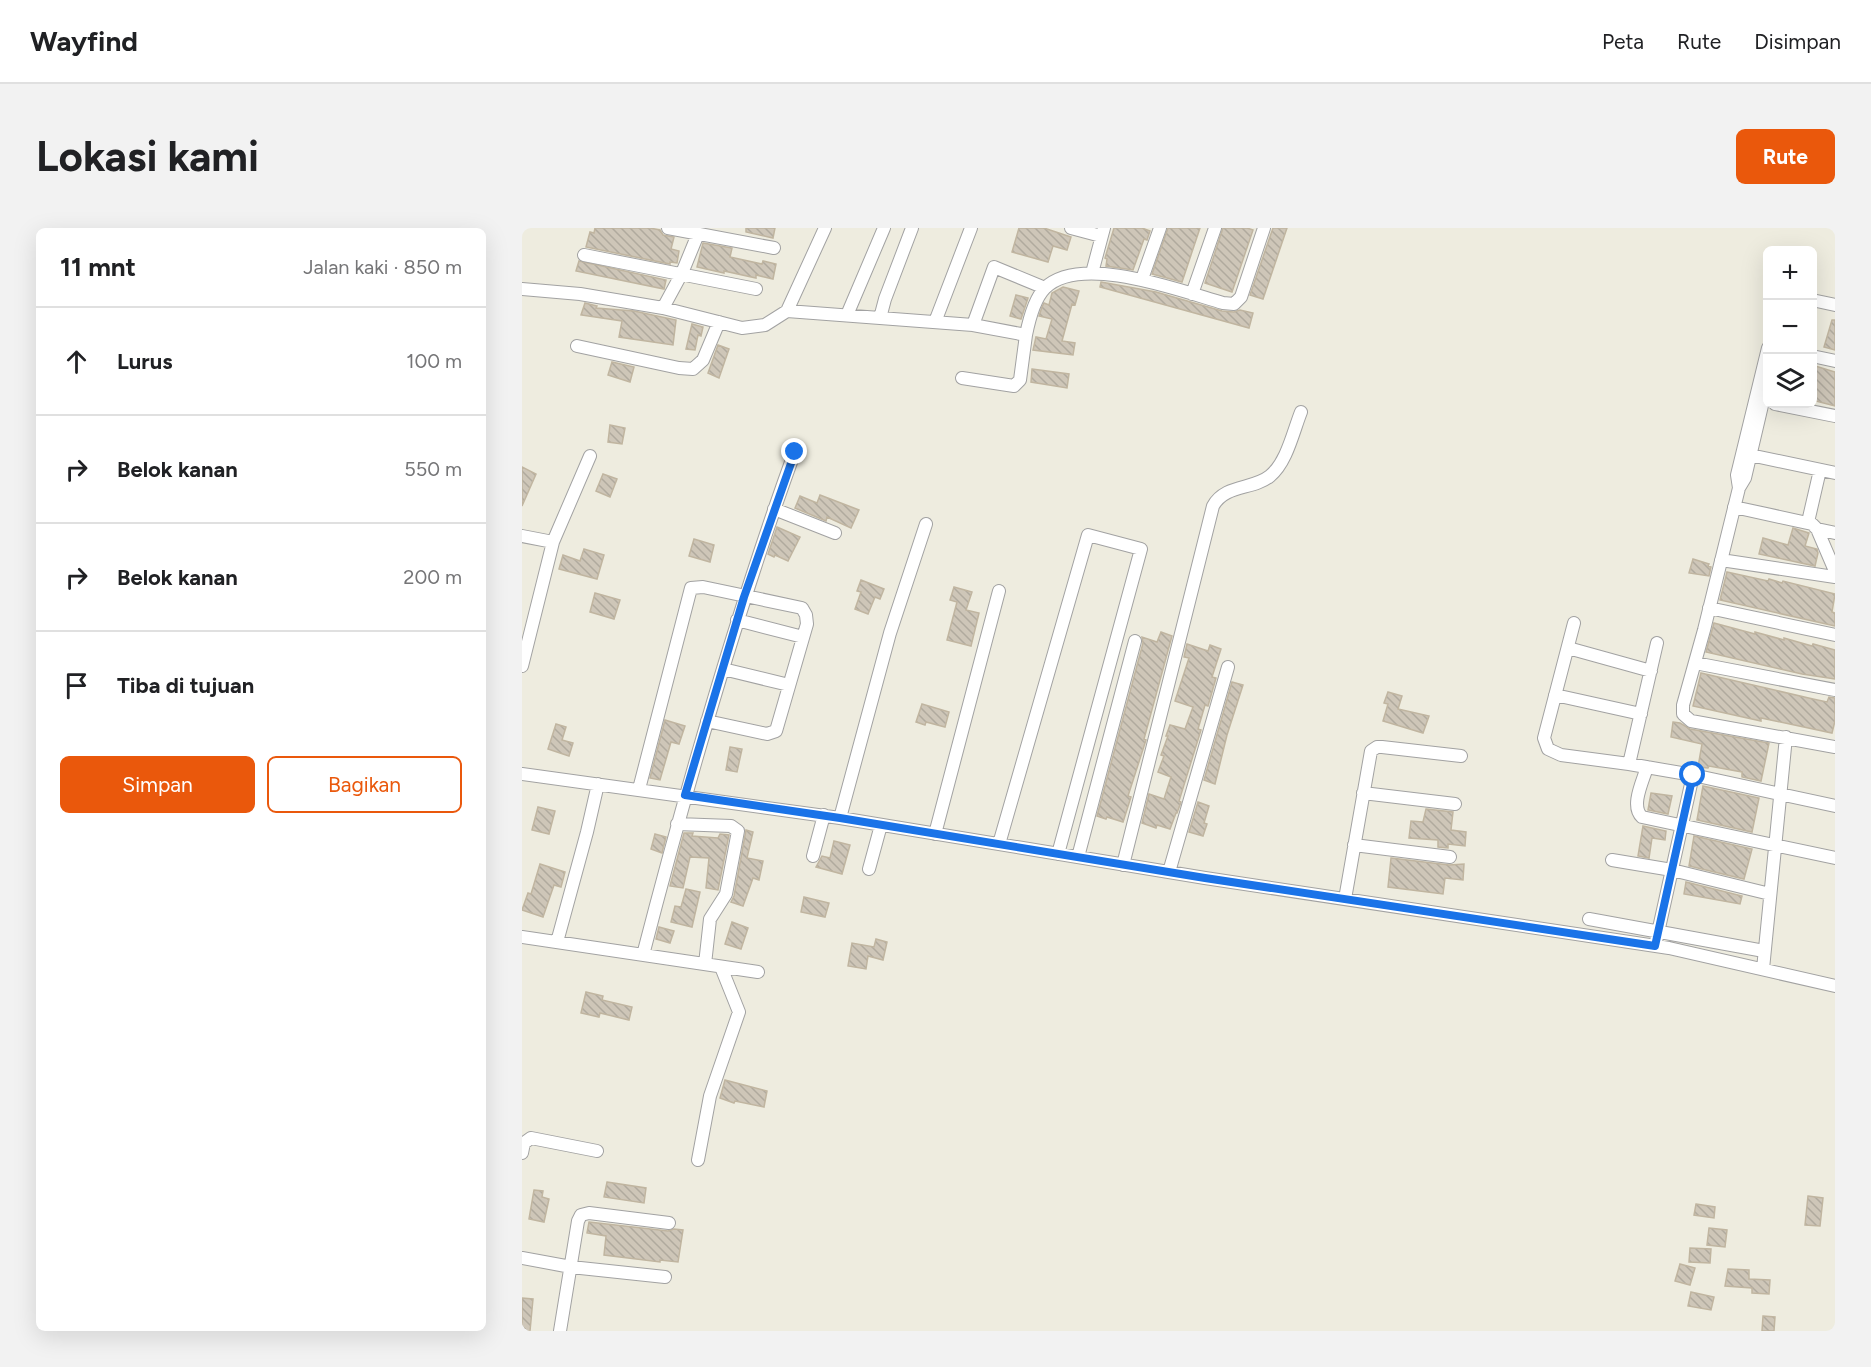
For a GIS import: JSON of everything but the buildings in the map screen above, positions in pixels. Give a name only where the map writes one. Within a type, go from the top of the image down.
[{"type":"street","points":[[668,228],[774,248]]},
{"type":"street","points":[[522,289],[580,294],[663,308],[742,328],[755,328],[765,325],[787,311],[825,228]]},
{"type":"street","points":[[847,315],[884,228]]},
{"type":"street","points":[[880,318],[912,228]]},
{"type":"street","points":[[935,322],[971,228]]},
{"type":"street","points":[[1071,228],[1102,232],[1092,273]]},
{"type":"street","points":[[1142,279],[1160,228]]},
{"type":"street","points":[[1192,294],[1215,228]]},
{"type":"street","points":[[962,378],[1014,386],[1020,380],[1026,335],[1033,309],[1045,288],[1059,280],[1092,273],[1142,279],[1228,304],[1237,302],[1243,293],[1264,228]]},
{"type":"street","points":[[663,308],[682,273],[698,234]]},
{"type":"street","points":[[584,255],[756,289]]},
{"type":"street","points":[[973,325],[994,267],[1045,288]]},
{"type":"street","points":[[1817,301],[1835,305]]},
{"type":"street","points":[[787,311],[973,325],[1026,335]]},
{"type":"street","points":[[577,346],[693,369],[703,360],[719,322]]},
{"type":"street","points":[[1739,488],[1737,475],[1766,354]]},
{"type":"street","points":[[1817,357],[1835,361]]},
{"type":"street","points":[[1766,408],[1750,455],[1745,478],[1739,488],[1682,709],[1683,714],[1687,719],[1835,747]]},
{"type":"street","points":[[1797,408],[1835,416]]},
{"type":"street","points":[[1123,865],[1213,506],[1222,494],[1265,480],[1277,470],[1301,412]]},
{"type":"street","points":[[643,955],[683,799],[737,620],[795,452]]},
{"type":"street","points":[[1750,455],[1835,473]]},
{"type":"street","points":[[522,666],[553,543],[590,456]]},
{"type":"street","points":[[1820,470],[1813,526],[1835,571]]},
{"type":"street","points":[[1734,507],[1835,532]]},
{"type":"street","points":[[774,509],[835,533]]},
{"type":"street","points":[[840,818],[890,633],[926,524]]},
{"type":"street","points":[[999,844],[1088,535],[1141,549],[1058,854]]},
{"type":"street","points":[[522,536],[553,543]]},
{"type":"street","points":[[1721,560],[1835,577]]},
{"type":"street","points":[[639,789],[691,588],[697,586],[802,608],[807,624],[776,731],[766,734],[707,721]]},
{"type":"street","points":[[934,834],[999,591]]},
{"type":"street","points":[[1709,608],[1835,635]]},
{"type":"street","points":[[737,620],[803,637]]},
{"type":"street","points":[[1574,623],[1544,738],[1548,749],[1561,755],[1693,775],[1780,792],[1835,806]]},
{"type":"street","points":[[1078,857],[1135,641]]},
{"type":"street","points":[[1629,764],[1657,643]]},
{"type":"street","points":[[1568,648],[1651,671]]},
{"type":"street","points":[[1695,663],[1835,690]]},
{"type":"street","points":[[1169,872],[1228,667]]},
{"type":"street","points":[[723,669],[789,685]]},
{"type":"street","points":[[1555,695],[1641,714]]},
{"type":"street","points":[[1762,969],[1786,737]]},
{"type":"street","points":[[1345,899],[1369,756],[1373,749],[1382,747],[1461,756]]},
{"type":"street","points":[[1647,767],[1636,804],[1637,812],[1646,818],[1835,858]]},
{"type":"street","points":[[522,774],[597,786],[639,789],[683,799],[823,820],[840,818],[880,828],[934,834],[1655,946],[1835,986]]},
{"type":"street","points":[[1655,946],[1693,775]]},
{"type":"street","points":[[557,942],[594,805],[597,786]]},
{"type":"street","points":[[1363,793],[1455,804]]},
{"type":"street","points":[[678,820],[731,826],[738,831],[726,894],[710,919],[705,964]]},
{"type":"street","points":[[814,852],[823,820]]},
{"type":"street","points":[[869,869],[880,828]]},
{"type":"street","points":[[1354,846],[1450,857]]},
{"type":"street","points":[[1612,860],[1672,870],[1770,894]]},
{"type":"street","points":[[1589,919],[1764,951]]},
{"type":"street","points":[[522,937],[758,972]]},
{"type":"street","points":[[698,1160],[710,1096],[739,1012],[721,967]]},
{"type":"street","points":[[522,1152],[524,1143],[531,1138],[597,1151]]},
{"type":"street","points":[[560,1331],[579,1217],[585,1213],[669,1223]]},
{"type":"street","points":[[522,1258],[571,1267],[664,1277]]},
{"type":"route","points":[[795,452],[744,597],[685,795],[1205,878],[1655,946],[1693,775]]}]
